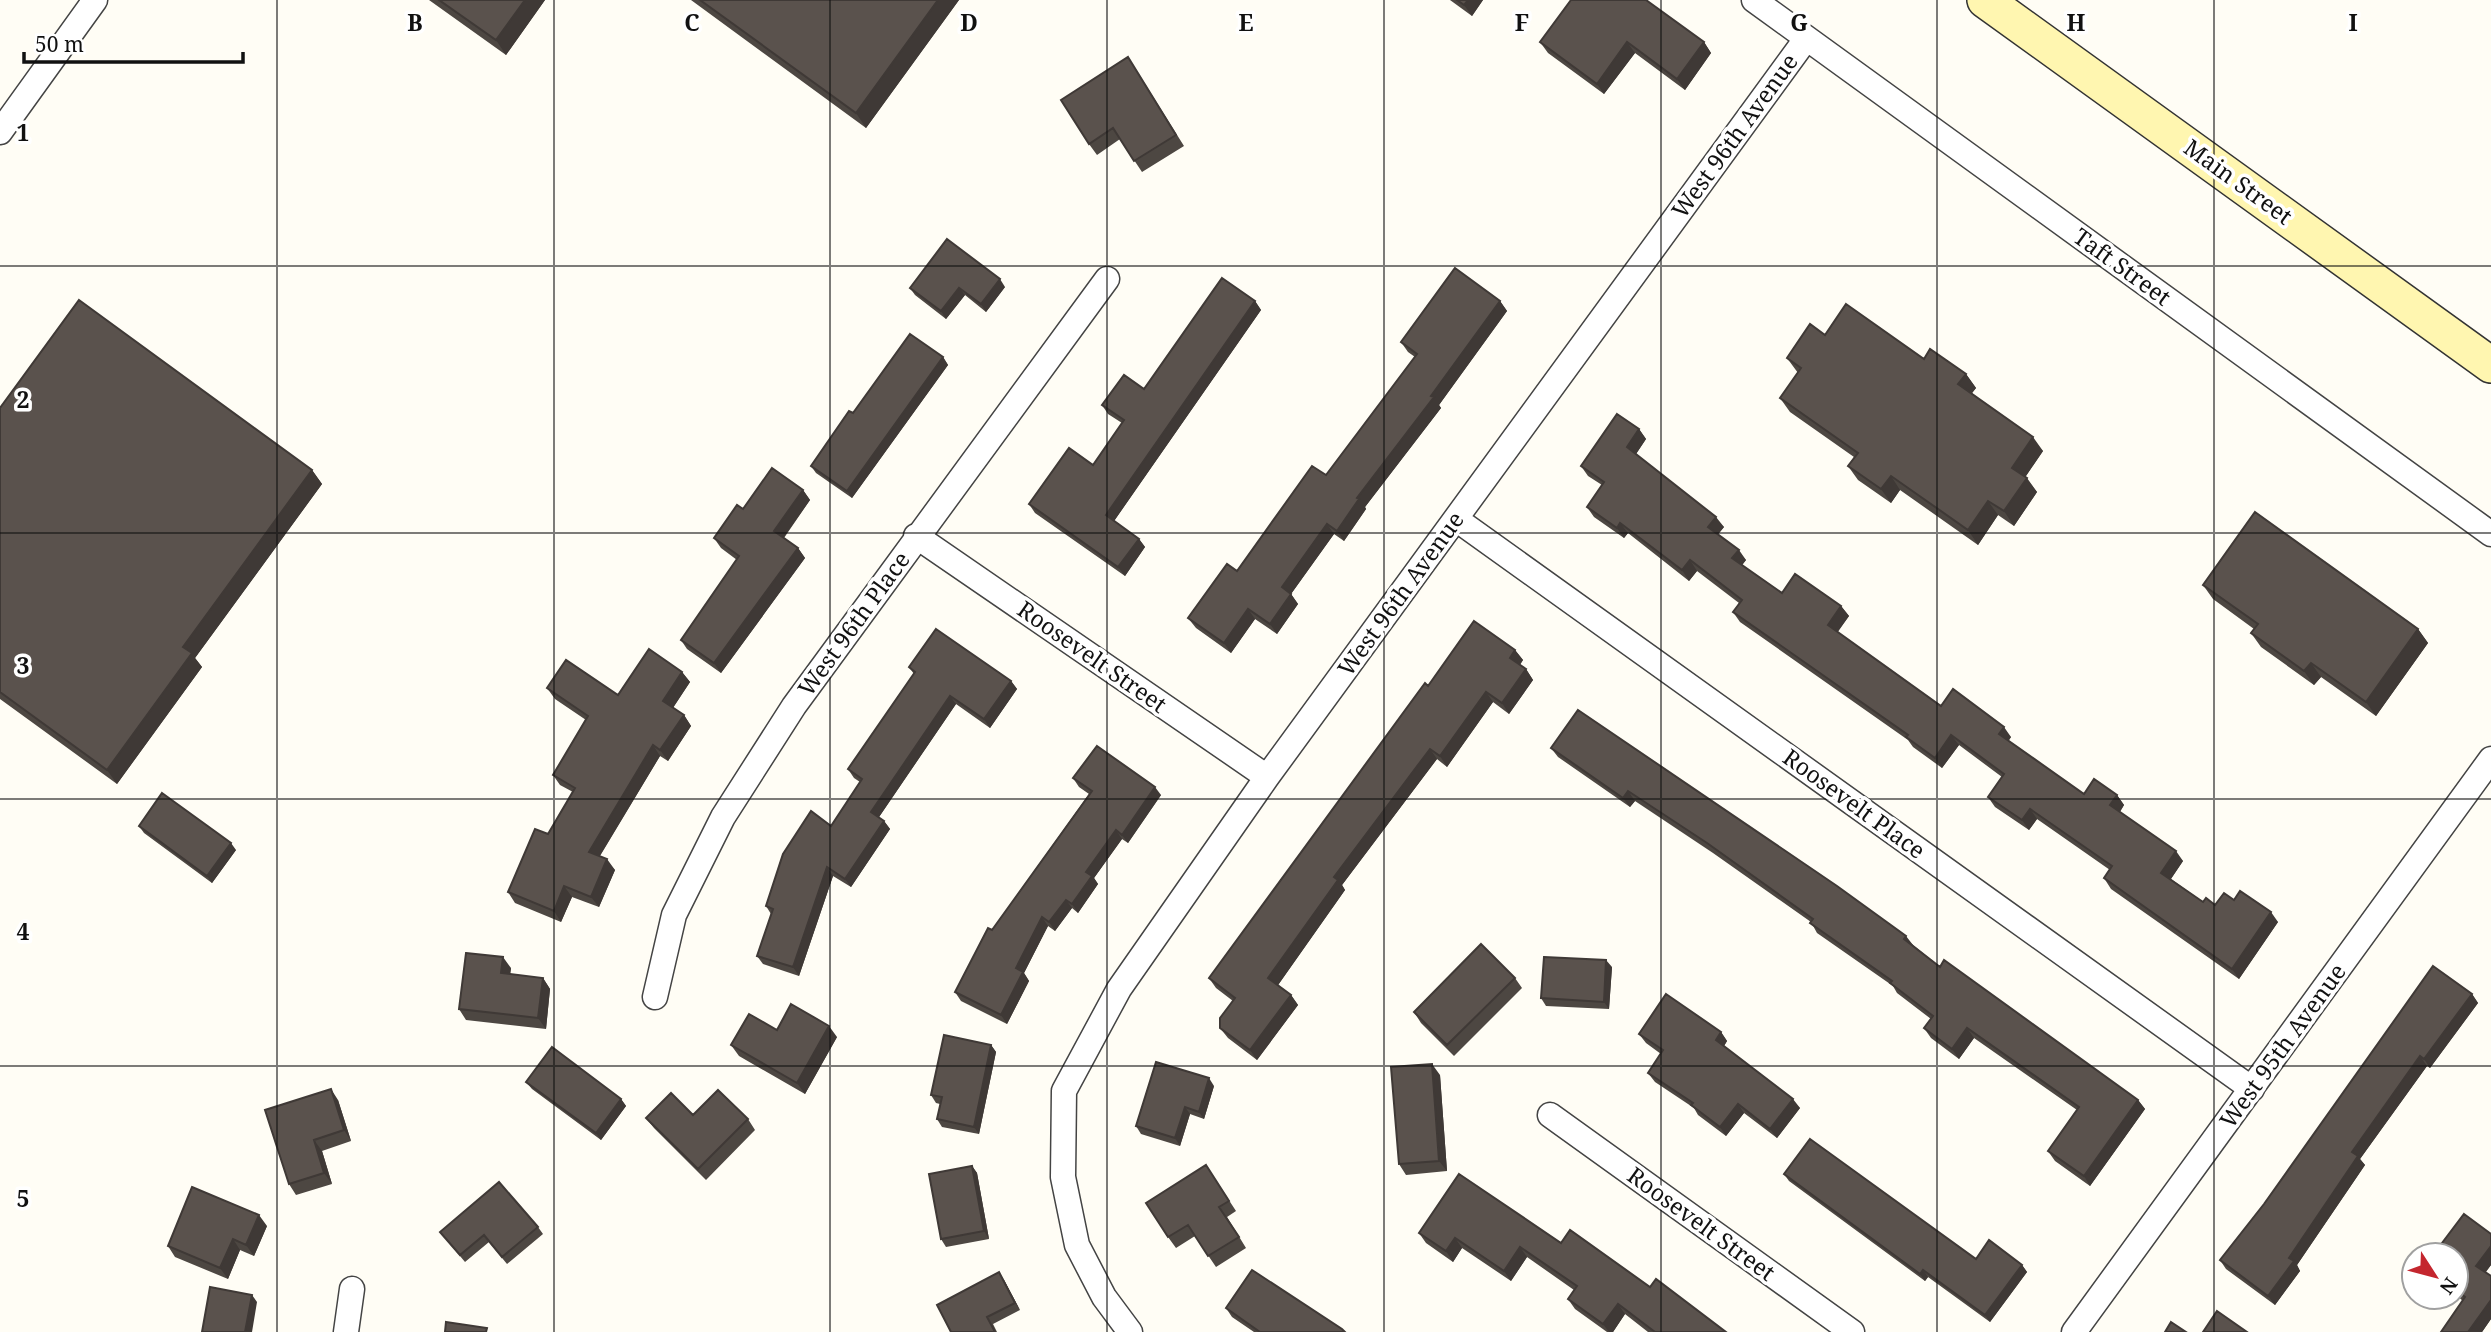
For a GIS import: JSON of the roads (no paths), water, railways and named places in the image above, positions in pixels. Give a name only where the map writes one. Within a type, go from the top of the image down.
[{"type":"main road","name":"Main Street","points":[[1985,0],[2491,365]]},
{"type":"street","points":[[0,132],[95,0]]},
{"type":"street","name":"Taft Street","points":[[1754,0],[2491,534]]},
{"type":"street","name":"West 96th Avenue","points":[[1130,1332],[1104,1297],[1077,1245],[1063,1177],[1064,1091],[1119,989],[1267,777],[1806,39]]},
{"type":"street","name":"West 96th Place","points":[[655,997],[674,915],[723,817],[794,706],[916,536],[1107,279]]},
{"type":"street","name":"Roosevelt Place","points":[[1456,519],[2252,1088]]},
{"type":"street","name":"Roosevelt Street","points":[[916,536],[1267,777]]},
{"type":"street","name":"West 95th Avenue","points":[[2074,1332],[2491,759]]},
{"type":"street","name":"Roosevelt Street","points":[[1550,1115],[1852,1332]]},
{"type":"street","points":[[346,1332],[352,1290]]}]
